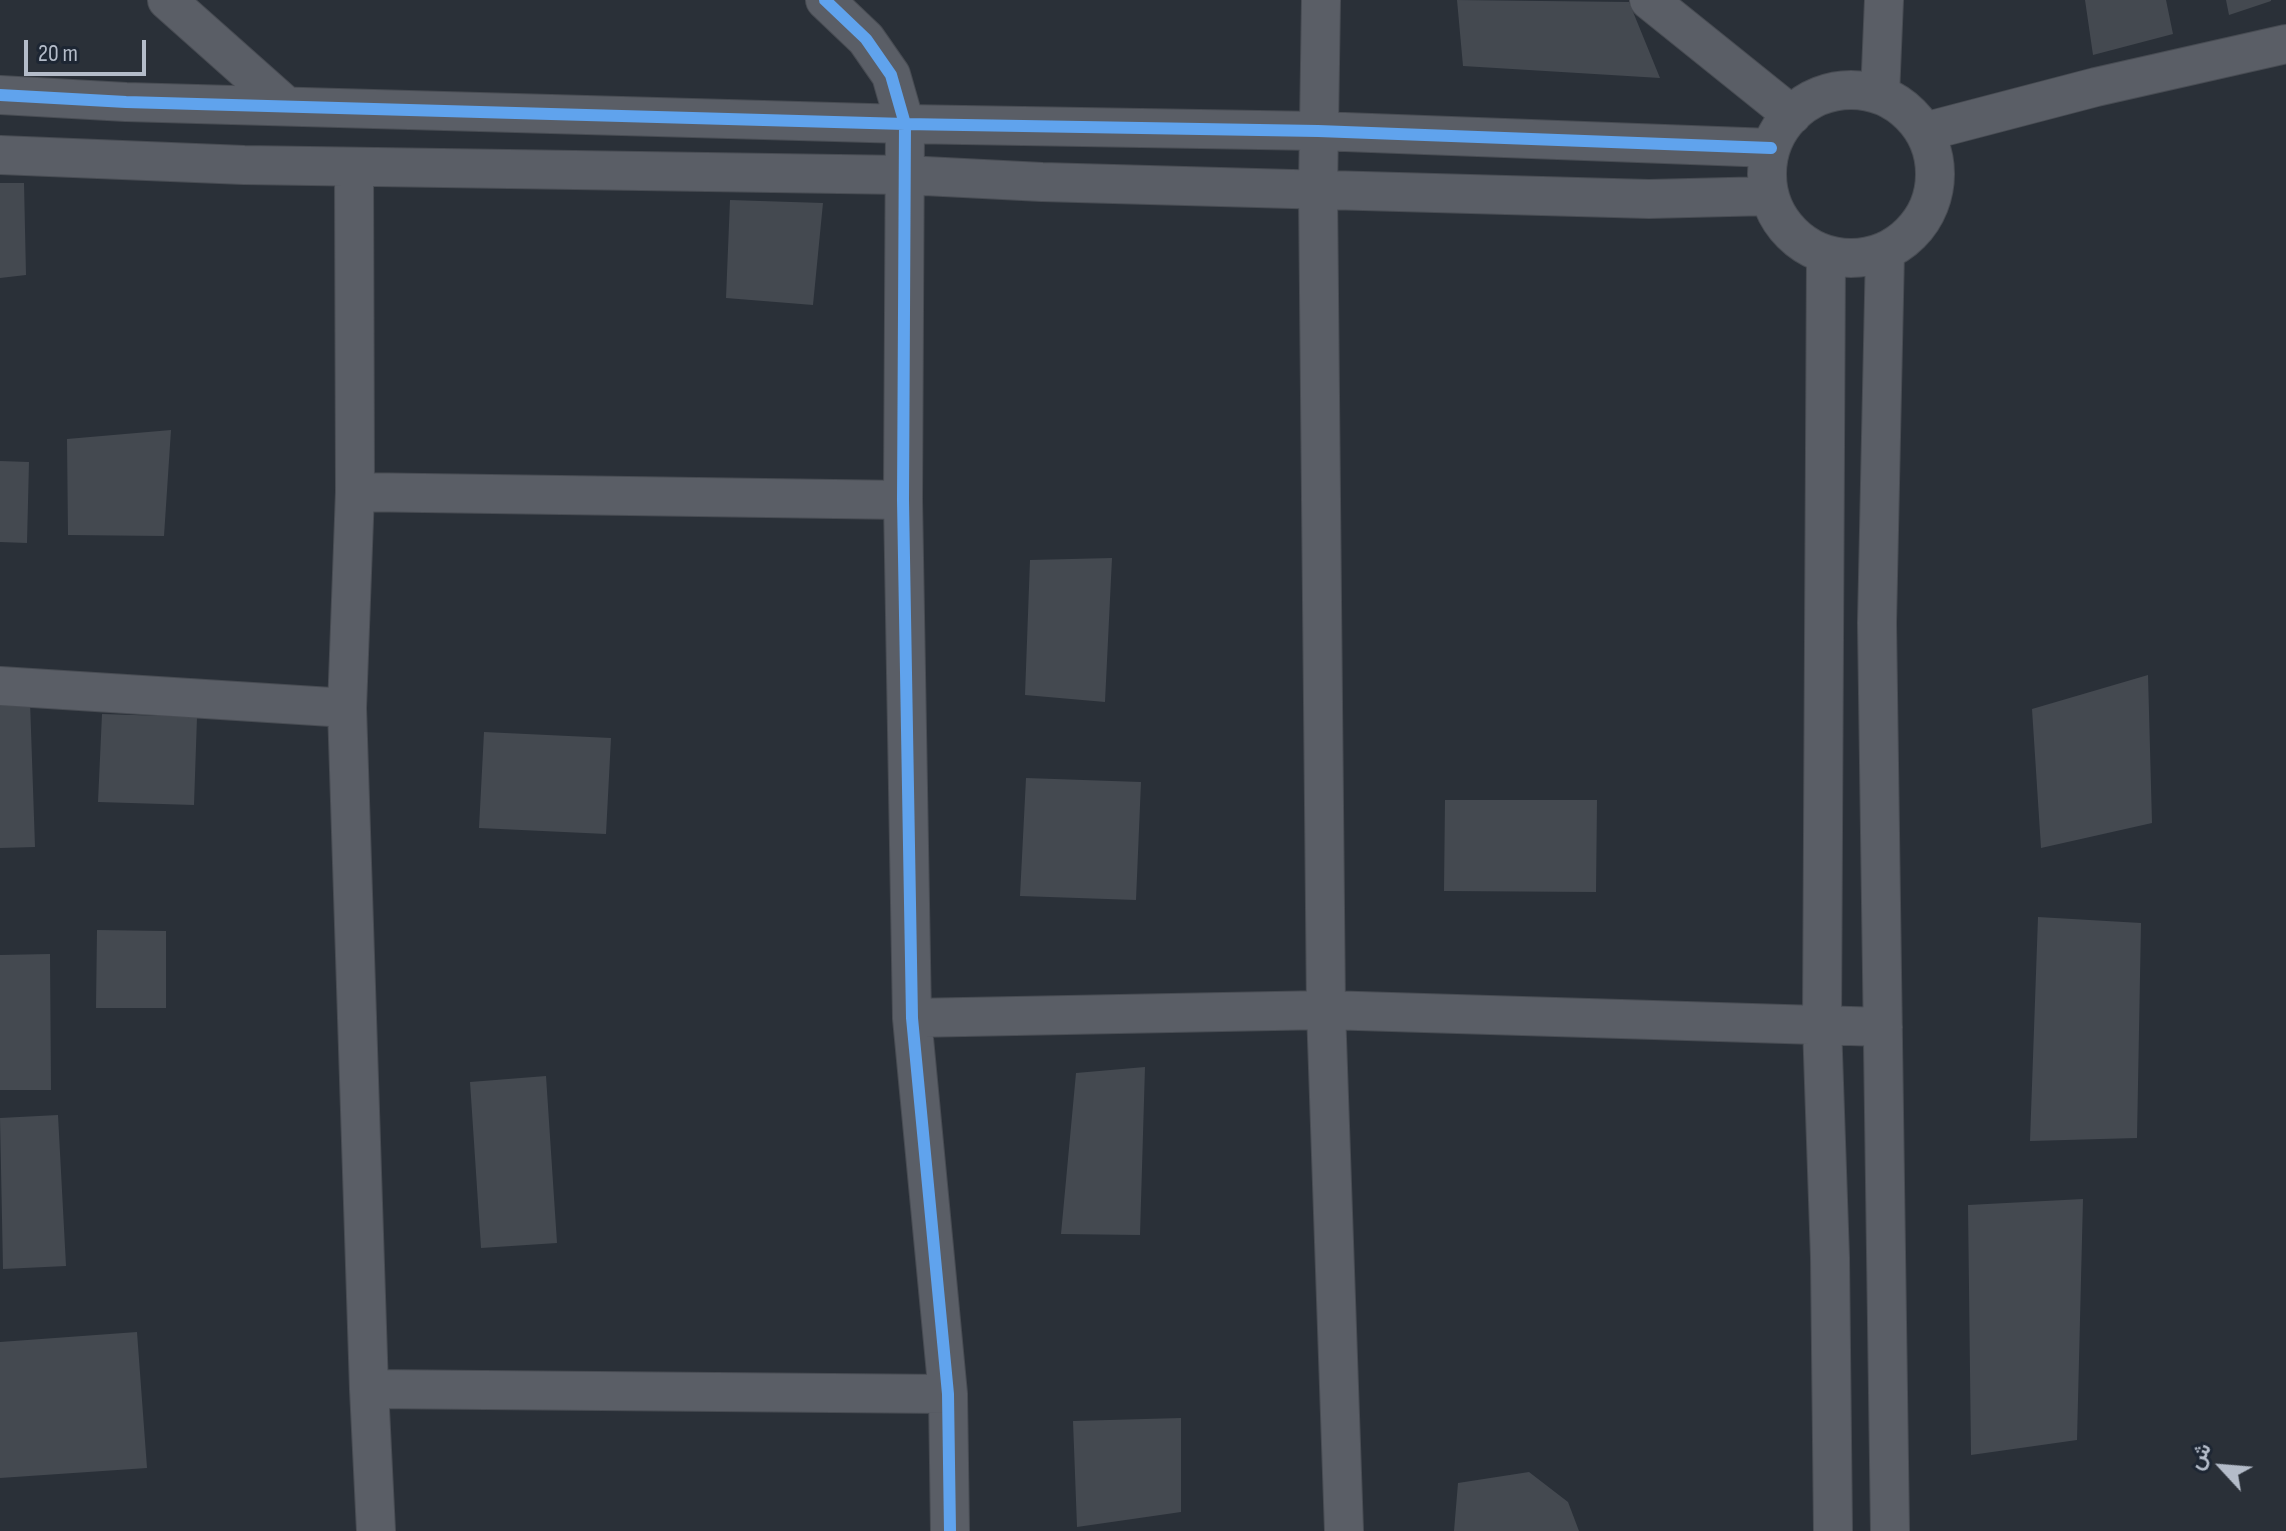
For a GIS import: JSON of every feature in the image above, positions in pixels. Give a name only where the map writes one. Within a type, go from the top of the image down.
[{"type":"street","points":[[167,0],[285,105]]},
{"type":"street","points":[[825,0],[866,39],[891,75],[905,124],[903,500],[912,1018],[948,1394],[950,1531]]},
{"type":"street","points":[[1321,0],[1318,191],[1326,1010],[1344,1531]]},
{"type":"street","points":[[1649,0],[1792,115]]},
{"type":"street","points":[[1880,95],[1884,0]]},
{"type":"street","points":[[1924,132],[2096,87],[2286,44]]},
{"type":"street","points":[[1849,90],[1880,95],[1905,110],[1924,132],[1933,158],[1934,187],[1925,213],[1908,236],[1885,251],[1856,259],[1826,255],[1800,242],[1780,222],[1769,196],[1767,168],[1771,148],[1779,130],[1792,115],[1818,96],[1849,90]]},
{"type":"street","points":[[0,95],[126,102],[905,124],[1318,131],[1771,148]]},
{"type":"street","points":[[0,155],[354,167],[905,175],[1318,191],[1649,199],[1769,196]]},
{"type":"street","points":[[354,167],[355,492],[347,708],[376,1531]]},
{"type":"street","points":[[1885,251],[1877,623],[1890,1531]]},
{"type":"street","points":[[1826,255],[1822,1025],[1830,1258],[1833,1531]]},
{"type":"street","points":[[355,492],[903,500]]},
{"type":"street","points":[[1824,621],[1877,623]]},
{"type":"street","points":[[0,686],[347,708]]},
{"type":"street","points":[[912,1018],[1326,1010],[1883,1027]]},
{"type":"street","points":[[369,1389],[948,1394]]},
{"type":"building","points":[[1457,0],[1629,2],[1660,78],[1463,66]]},
{"type":"building","points":[[2085,0],[2166,0],[2173,34],[2093,55]]},
{"type":"building","points":[[2226,0],[2271,0],[2271,1],[2229,15]]},
{"type":"building","points":[[0,183],[24,183],[26,275],[0,278]]},
{"type":"building","points":[[730,200],[823,203],[813,305],[726,298]]},
{"type":"building","points":[[171,430],[164,536],[68,535],[67,439]]},
{"type":"building","points":[[0,461],[29,462],[27,543],[0,542]]},
{"type":"building","points":[[1112,558],[1105,702],[1025,695],[1030,560]]},
{"type":"building","points":[[2148,675],[2152,823],[2041,848],[2032,709]]},
{"type":"building","points":[[30,701],[35,847],[0,848],[0,702]]},
{"type":"building","points":[[102,714],[197,717],[194,805],[98,802]]},
{"type":"building","points":[[484,732],[611,738],[606,834],[479,828]]},
{"type":"building","points":[[1026,778],[1141,782],[1136,900],[1020,896]]},
{"type":"building","points":[[1445,800],[1597,800],[1596,892],[1444,891]]},
{"type":"building","points":[[2038,917],[2141,923],[2137,1138],[2030,1141]]},
{"type":"building","points":[[97,930],[166,931],[166,1008],[96,1008]]},
{"type":"building","points":[[50,954],[51,1090],[0,1090],[0,955]]},
{"type":"building","points":[[1145,1067],[1140,1235],[1061,1234],[1076,1073]]},
{"type":"building","points":[[546,1076],[557,1243],[481,1248],[470,1082]]},
{"type":"building","points":[[58,1115],[66,1266],[3,1269],[0,1118]]},
{"type":"building","points":[[2083,1199],[2077,1440],[1971,1455],[1968,1205]]},
{"type":"building","points":[[137,1332],[147,1468],[0,1478],[0,1342]]},
{"type":"building","points":[[1181,1418],[1181,1512],[1077,1527],[1073,1421]]},
{"type":"building","points":[[1529,1472],[1568,1502],[1579,1531],[1454,1531],[1458,1483]]},
{"type":"cycle path","points":[[825,0],[866,39],[891,75],[905,124],[903,500],[912,1018],[948,1394],[950,1531]]},
{"type":"cycle path","points":[[0,95],[126,102],[905,124],[1318,131],[1771,148]]}]
